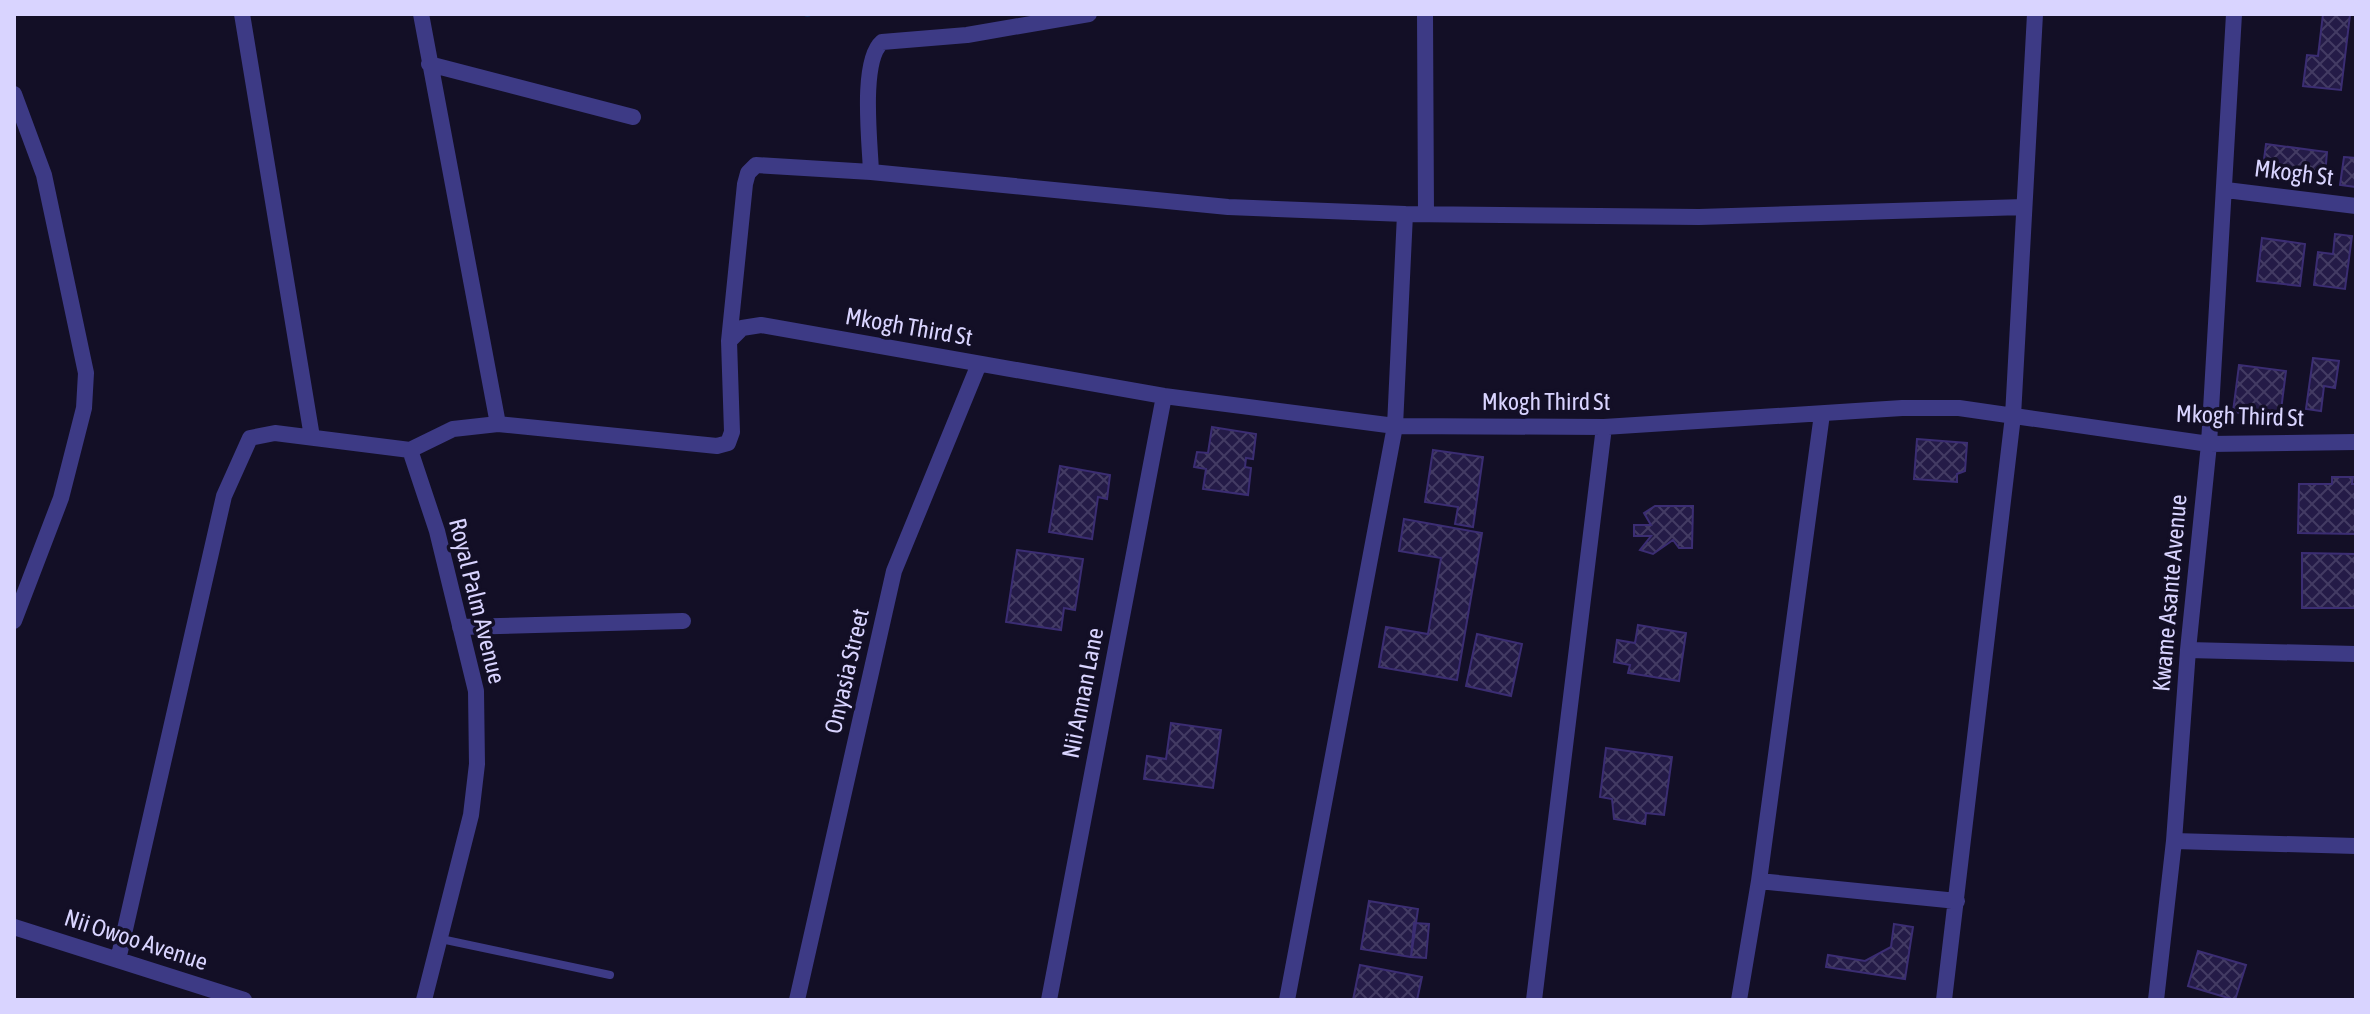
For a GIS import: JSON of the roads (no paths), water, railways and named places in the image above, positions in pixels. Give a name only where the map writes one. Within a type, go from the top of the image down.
[{"type":"street","points":[[242,14],[312,437]]},
{"type":"street","points":[[421,14],[498,424]]},
{"type":"street","points":[[871,172],[869,73],[873,54],[882,42],[967,35],[1089,14]]},
{"type":"street","points":[[1425,14],[1426,214]]},
{"type":"street","points":[[1944,1000],[2013,416],[2035,14]]},
{"type":"street","name":"Kwame Asante Avenue","points":[[2156,1000],[2174,841],[2188,650],[2209,444],[2234,14]]},
{"type":"street","points":[[429,64],[633,117]]},
{"type":"street","points":[[14,94],[44,175],[86,373],[84,408],[61,498],[14,621]]},
{"type":"street","points":[[118,960],[224,496],[250,438],[275,433],[410,450],[453,429],[498,424],[717,446],[728,443],[732,432],[729,341],[748,173],[756,165],[871,172],[1228,207],[1405,214],[1699,217],[2024,207]]},
{"type":"street","name":"Mkogh St","points":[[2226,190],[2356,206]]},
{"type":"street","points":[[1287,1000],[1395,426],[1405,214]]},
{"type":"street","name":"Mkogh Third St","points":[[729,341],[742,328],[761,325],[1164,396],[1395,426],[1604,427],[1959,408],[2209,444],[2356,442]]},
{"type":"street","name":"Onyasia Street","points":[[797,1000],[894,571],[979,364]]},
{"type":"street","name":"Nii Annan Lane","points":[[1049,1000],[1164,396]]},
{"type":"street","points":[[1739,1000],[1759,881],[1822,414]]},
{"type":"street","points":[[1534,1000],[1604,427]]},
{"type":"street","name":"Royal Palm Avenue","points":[[410,450],[437,531],[476,691],[477,764],[471,815],[424,1000]]},
{"type":"street","points":[[460,627],[683,621]]},
{"type":"street","points":[[2188,650],[2356,654]]},
{"type":"street","points":[[2174,841],[2356,846]]},
{"type":"street","points":[[1759,881],[1957,901]]},
{"type":"street","name":"Nii Owoo Avenue","points":[[14,927],[244,1000]]},
{"type":"lane","points":[[441,939],[610,975]]}]
